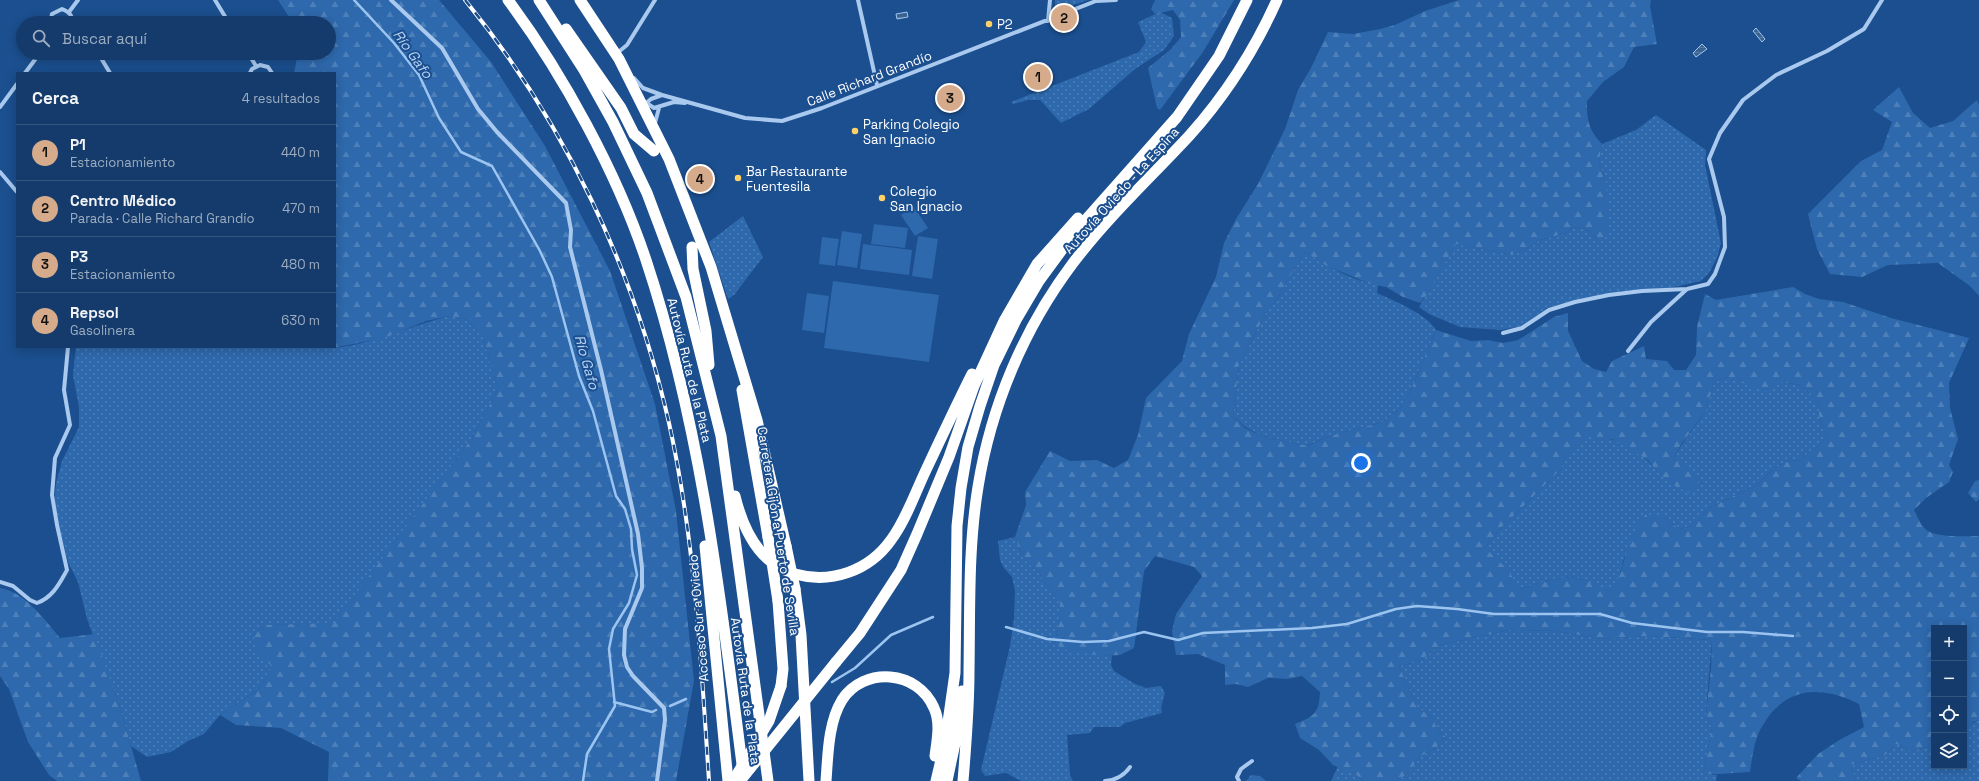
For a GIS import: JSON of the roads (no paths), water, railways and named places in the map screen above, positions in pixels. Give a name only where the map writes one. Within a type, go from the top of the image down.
[{"type":"highway","name":"Autovía Ruta de la Plata","points":[[508,0],[560,78],[591,134],[623,201],[646,258],[684,393],[696,452],[715,561],[744,781]]},
{"type":"highway","name":"Autovía Ruta de la Plata","points":[[539,0],[592,83],[613,122],[647,193],[686,297],[721,436],[768,781]]},
{"type":"highway","points":[[545,0],[616,102],[634,134],[654,151]]},
{"type":"highway","name":"Carretera Gijón a Puerto de Sevilla","points":[[580,0],[617,56],[670,159],[711,267],[729,323],[757,420],[795,589],[801,635],[809,781]]},
{"type":"highway","points":[[936,781],[945,744],[955,673],[957,526],[961,488],[968,446],[994,365],[1016,320],[1039,281],[1075,232],[1177,117],[1219,56],[1247,0]]},
{"type":"highway","name":"Autovía Oviedo - La Espina","points":[[969,619],[971,552],[978,488],[997,409],[1023,344],[1056,287],[1086,246],[1145,180],[1190,134],[1229,85],[1263,32],[1277,0]]},
{"type":"highway","points":[[721,436],[744,528],[760,551],[783,569],[802,576],[835,576],[859,568],[881,552],[898,528],[993,331],[1014,294],[1037,264],[1139,151],[1219,56]]},
{"type":"highway","points":[[692,247],[693,269],[706,331],[710,388]]},
{"type":"highway","points":[[740,781],[860,633],[901,570],[946,464],[974,386],[1004,321],[1037,264]]},
{"type":"highway","name":"Carretera Gijón a Puerto de Sevilla","points":[[729,323],[760,483],[778,600],[783,669],[781,686],[769,720],[733,781]]},
{"type":"highway","name":"Acceso Sur a Oviedo","points":[[696,452],[728,781]]},
{"type":"highway","points":[[947,781],[958,729],[969,619]]},
{"type":"highway","points":[[963,781],[969,673],[969,619]]},
{"type":"highway","points":[[826,781],[830,739],[837,709],[842,700],[857,686],[865,681],[882,676],[902,678],[912,682],[920,688],[934,707],[939,727],[936,756],[930,781]]},
{"type":"street","points":[[68,12],[78,0]]},
{"type":"street","points":[[215,0],[225,16]]},
{"type":"street","points":[[391,0],[442,48],[478,108],[497,132],[566,203],[571,230],[570,247],[601,370],[638,534],[642,568],[642,588],[626,629],[624,655],[627,667],[633,676],[664,708],[665,720],[657,781]]},
{"type":"street","points":[[617,56],[627,45],[655,0]]},
{"type":"street","points":[[858,0],[878,85]]},
{"type":"street","points":[[1048,21],[1050,0]]},
{"type":"street","name":"Calle Richard Grandío","points":[[617,56],[638,84],[662,95],[745,118],[782,121],[822,108],[1096,1],[1116,0]]},
{"type":"street","points":[[1503,333],[1522,328],[1549,310],[1575,302],[1642,291],[1687,289],[1708,284],[1715,274],[1725,247],[1724,216],[1708,159],[1720,133],[1743,100],[1776,75],[1827,51],[1864,29],[1882,0]]},
{"type":"street","points":[[52,16],[55,11],[62,9],[72,16]]},
{"type":"street","points":[[26,72],[35,60]]},
{"type":"street","points":[[102,60],[109,72]]},
{"type":"street","points":[[252,60],[256,66]]},
{"type":"street","points":[[251,72],[256,66],[264,65],[268,67],[271,72]]},
{"type":"street","points":[[0,107],[16,85]]},
{"type":"street","points":[[641,101],[662,95]]},
{"type":"street","points":[[641,101],[654,108],[658,108],[654,120],[656,133]]},
{"type":"street","name":"Calle Richard Grandío","points":[[658,108],[674,102],[693,104]]},
{"type":"street","points":[[0,172],[16,191]]},
{"type":"street","points":[[1628,351],[1651,322],[1687,289]]},
{"type":"street","points":[[0,582],[13,586],[30,600],[38,603],[47,599],[58,586],[67,570],[56,525],[52,495],[55,458],[70,425],[64,390],[68,348]]},
{"type":"street","points":[[1238,781],[1237,777],[1241,770],[1252,760]]},
{"type":"street","points":[[1105,781],[1115,780],[1130,767]]},
{"type":"waterway","name":"Río Gafo","points":[[354,0],[394,43],[419,75],[439,118],[461,152],[492,166],[540,251],[552,277],[579,376],[593,411],[616,496],[625,509],[631,529],[632,549],[637,575],[629,603],[613,629],[609,649],[615,706],[587,754],[583,781]]},
{"type":"waterway","points":[[1006,627],[1047,639],[1083,642],[1109,641],[1144,632],[1178,640],[1203,633],[1312,628],[1347,624],[1396,609],[1417,606],[1494,614],[1600,614],[1632,623],[1707,632],[1743,632],[1793,636]]},
{"type":"waterway","points":[[832,682],[855,668],[891,635],[933,617]]},
{"type":"waterway","points":[[670,706],[686,699]]},
{"type":"waterway","points":[[614,702],[652,712],[656,710]]},
{"type":"railway","points":[[465,0],[501,47],[534,96],[564,147],[591,200],[615,254],[636,309],[654,366],[669,423],[678,467],[691,556],[700,646],[709,781]]},
{"type":"place","name":"Centro Médico","points":[[1064,18]]},
{"type":"place","name":"P2","points":[[989,24]]},
{"type":"place","name":"P1","points":[[1038,77]]},
{"type":"place","name":"P3","points":[[950,98]]},
{"type":"place","name":"Parking Colegio San Ignacio","points":[[855,131]]},
{"type":"place","name":"Bar Restaurante Fuentesila","points":[[738,178]]},
{"type":"place","name":"Repsol","points":[[700,179]]},
{"type":"place","name":"Colegio San Ignacio","points":[[882,198]]}]
